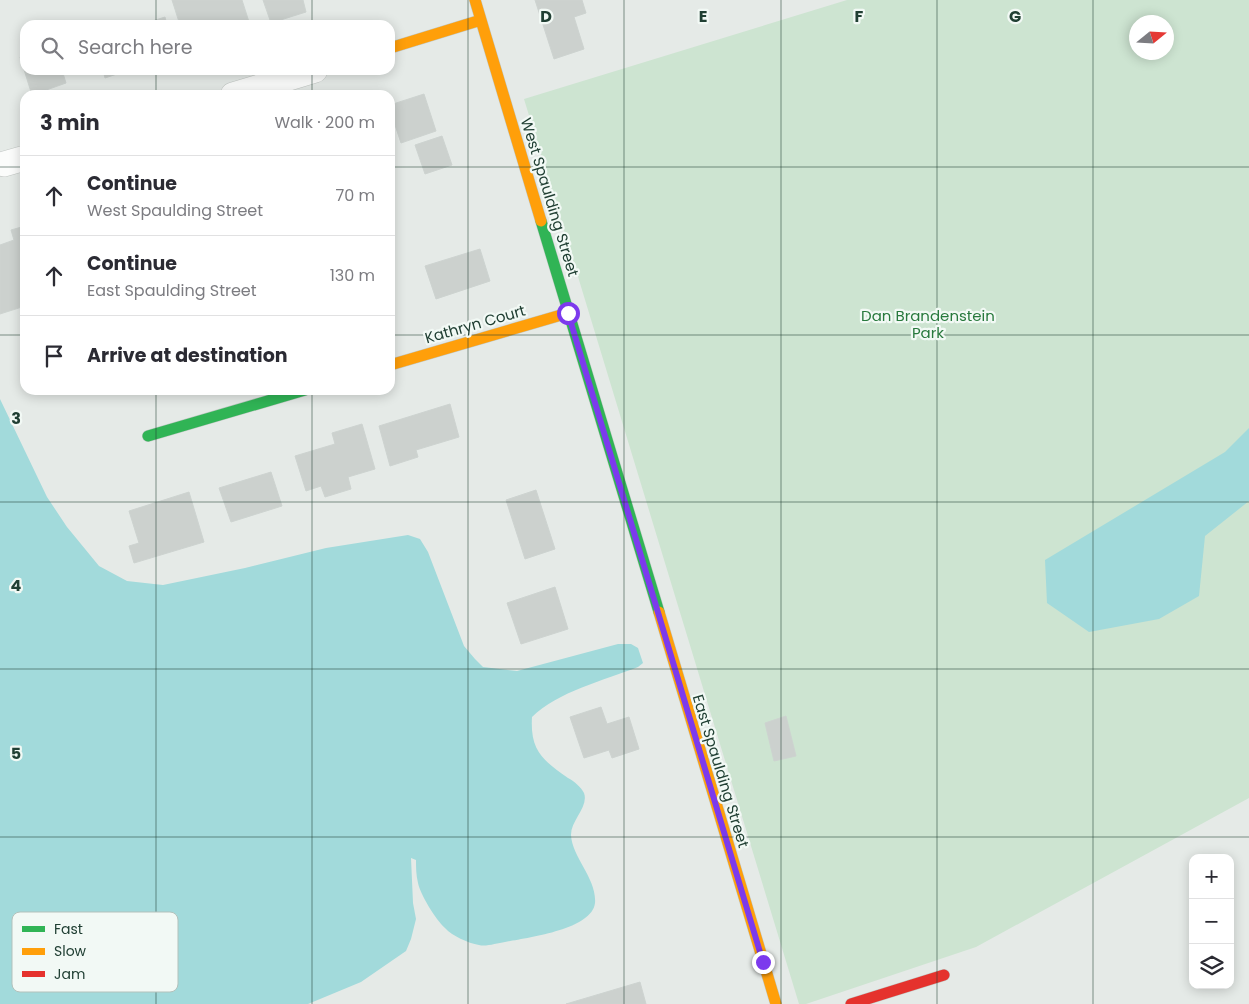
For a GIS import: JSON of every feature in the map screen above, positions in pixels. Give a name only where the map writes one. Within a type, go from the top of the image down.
[{"type":"street","name":"West Spaulding Street","points":[[475,0],[638,546]]},
{"type":"street","points":[[395,46],[481,20]]},
{"type":"street","points":[[249,90],[298,75]]},
{"type":"street","name":"Kathryn Court","points":[[395,364],[568,313]]},
{"type":"street","points":[[148,436],[288,395]]},
{"type":"street","name":"East Spaulding Street","points":[[638,546],[776,1004]]},
{"type":"street","points":[[851,1004],[944,974]]},
{"type":"green space","name":"Dan Brandenstein Park","points":[[847,0],[1249,0],[1249,798],[976,947],[806,1004],[799,1004],[524,99]]},
{"type":"water","points":[[0,399],[47,497],[67,527],[99,566],[127,581],[163,585],[245,568],[326,548],[408,535],[420,539],[428,552],[464,646],[483,667],[517,671],[618,644],[631,644],[638,648],[643,663],[638,667],[554,700],[532,717],[533,738],[540,753],[551,766],[577,784],[584,793],[584,803],[571,835],[575,852],[592,885],[595,903],[591,912],[582,920],[570,926],[541,935],[488,945],[475,944],[460,939],[445,928],[429,907],[419,888],[416,860],[411,858],[413,903],[416,919],[406,951],[361,982],[308,1004],[0,1004]]},
{"type":"water","points":[[1249,428],[1249,501],[1205,536],[1199,596],[1159,619],[1089,632],[1047,603],[1045,560],[1225,452]]},
{"type":"building","points":[[172,0],[242,0],[248,20],[178,20]]},
{"type":"building","points":[[263,0],[303,0],[306,12],[281,20],[270,20]]},
{"type":"building","points":[[535,0],[582,0],[586,13],[574,17],[584,49],[554,59]]},
{"type":"building","points":[[26,75],[64,75],[66,83],[46,90],[30,90]]},
{"type":"building","points":[[424,94],[436,131],[401,143],[395,125],[395,103]]},
{"type":"building","points":[[442,136],[452,165],[425,174],[415,145]]},
{"type":"building","points":[[20,227],[20,308],[0,314],[0,245],[14,240],[11,230]]},
{"type":"building","points":[[480,249],[490,281],[436,299],[425,266]]},
{"type":"building","points":[[450,404],[459,437],[416,450],[418,457],[390,466],[379,426]]},
{"type":"building","points":[[362,424],[375,469],[348,477],[351,489],[325,497],[321,486],[306,491],[295,456],[335,444],[332,433]]},
{"type":"building","points":[[271,472],[282,506],[231,522],[219,488]]},
{"type":"building","points":[[536,490],[555,549],[525,559],[506,500]]},
{"type":"building","points":[[189,492],[204,542],[134,563],[129,546],[139,543],[129,511]]},
{"type":"building","points":[[555,587],[568,629],[521,644],[507,603]]},
{"type":"building","points":[[601,707],[607,724],[629,717],[639,749],[612,758],[609,750],[584,758],[570,717]]},
{"type":"building","points":[[786,716],[796,756],[774,761],[765,723]]},
{"type":"building","points":[[640,982],[646,1004],[566,1004]]},
{"type":"traffic: fast","points":[[541,221],[659,612]]},
{"type":"traffic: fast","points":[[148,436],[288,395]]},
{"type":"traffic: slow","points":[[475,0],[541,221]]},
{"type":"traffic: slow","points":[[395,46],[481,20]]},
{"type":"traffic: slow","points":[[395,364],[568,313]]},
{"type":"traffic: slow","points":[[659,612],[776,1004]]},
{"type":"traffic: jam","points":[[851,1004],[944,975]]},
{"type":"route","points":[[568,313],[763,962]]}]
